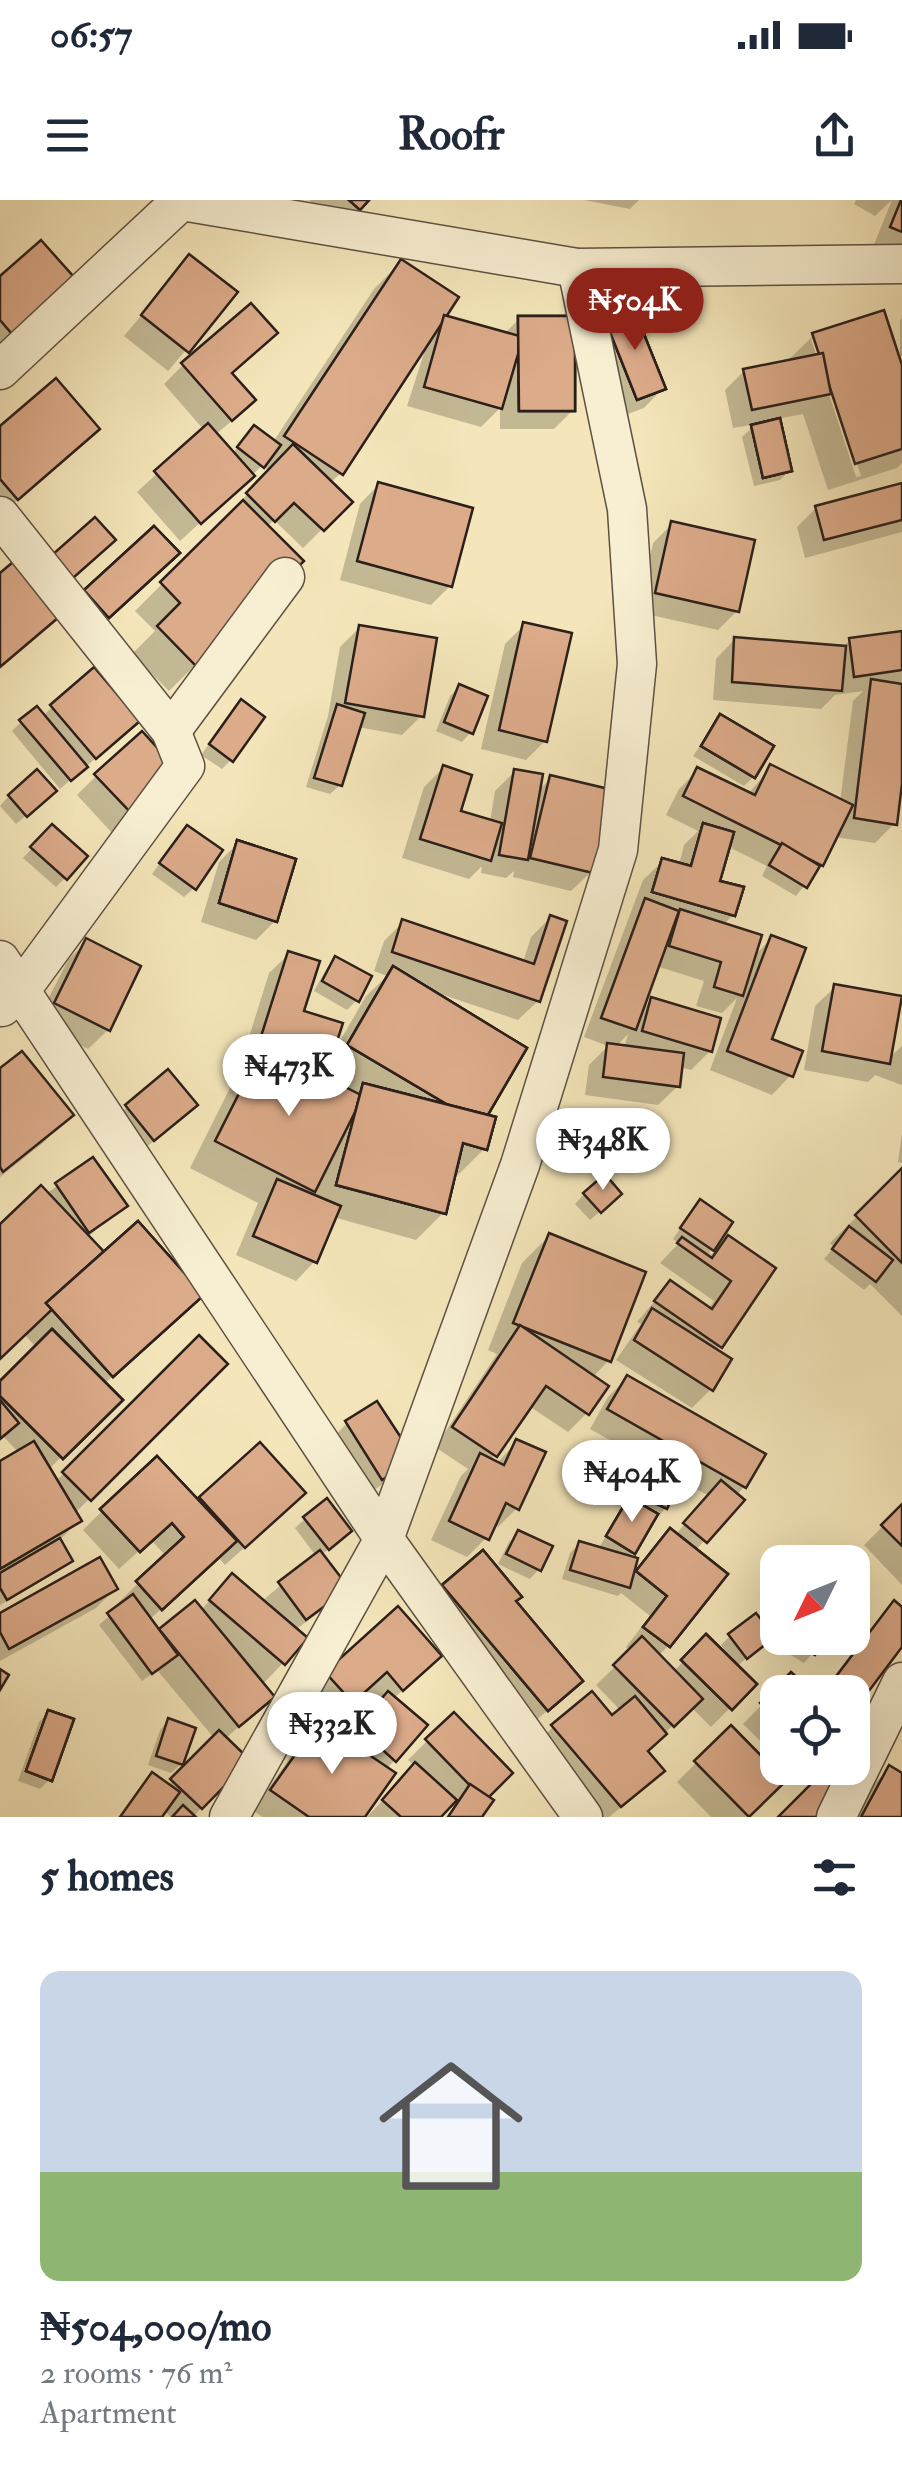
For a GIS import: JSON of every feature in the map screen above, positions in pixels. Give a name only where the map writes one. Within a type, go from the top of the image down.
[{"type":"street","points":[[0,370],[182,200],[577,268],[902,264]]},
{"type":"street","points":[[229,1817],[384,1539],[520,1166],[618,850],[637,664],[627,509],[577,268]]},
{"type":"street","points":[[0,516],[171,731],[185,766],[7,987],[384,1539],[582,1817]]},
{"type":"street","points":[[171,731],[285,577]]},
{"type":"street","points":[[836,1817],[902,1682]]},
{"type":"building","points":[[349,200],[369,200],[360,210]]},
{"type":"building","points":[[349,200],[369,200],[360,210]]},
{"type":"building","points":[[349,200],[369,200],[360,210]]},
{"type":"building","points":[[902,200],[902,232],[890,227]]},
{"type":"building","points":[[41,240],[81,285],[18,341],[0,320],[0,276]]},
{"type":"building","points":[[189,254],[238,292],[189,353],[141,315]]},
{"type":"building","points":[[401,259],[459,297],[343,475],[284,436]]},
{"type":"building","points":[[251,303],[278,333],[232,373],[256,400],[232,421],[181,363]]},
{"type":"building","points":[[633,307],[666,389],[637,400],[604,317]]},
{"type":"building","points":[[633,307],[666,389],[637,400],[604,317]]},
{"type":"building","points":[[633,307],[666,389],[637,400],[604,317]]},
{"type":"building","points":[[884,310],[902,365],[902,449],[855,464],[812,333]]},
{"type":"building","points":[[444,315],[523,337],[502,409],[424,387]]},
{"type":"building","points":[[518,316],[575,316],[575,411],[519,411]]},
{"type":"building","points":[[518,316],[575,316],[575,411],[519,411]]},
{"type":"building","points":[[518,316],[575,316],[575,411],[519,411]]},
{"type":"building","points":[[823,353],[831,394],[752,410],[743,369]]},
{"type":"building","points":[[56,378],[100,429],[18,500],[0,479],[0,426]]},
{"type":"building","points":[[780,418],[792,471],[763,478],[751,425]]},
{"type":"building","points":[[780,418],[792,471],[763,478],[751,425]]},
{"type":"building","points":[[780,418],[792,471],[763,478],[751,425]]},
{"type":"building","points":[[208,423],[255,476],[201,524],[154,471]]},
{"type":"building","points":[[254,425],[281,445],[264,468],[237,447]]},
{"type":"building","points":[[293,444],[353,502],[324,531],[294,503],[275,522],[246,493]]},
{"type":"building","points":[[378,482],[473,508],[452,587],[357,561]]},
{"type":"building","points":[[902,483],[902,520],[824,540],[815,506]]},
{"type":"building","points":[[243,500],[304,561],[197,667],[157,626],[180,603],[160,582]]},
{"type":"building","points":[[95,517],[116,540],[73,578],[52,555]]},
{"type":"building","points":[[671,521],[755,540],[739,612],[655,593]]},
{"type":"building","points":[[154,526],[180,553],[109,618],[84,590]]},
{"type":"building","points":[[154,526],[180,553],[109,618],[84,590]]},
{"type":"building","points":[[154,526],[180,553],[109,618],[84,590]]},
{"type":"building","points":[[13,562],[59,617],[0,667],[0,573]]},
{"type":"building","points":[[523,622],[572,633],[547,742],[499,730]]},
{"type":"building","points":[[359,625],[437,638],[424,717],[345,703]]},
{"type":"building","points":[[902,631],[902,670],[854,677],[849,638]]},
{"type":"building","points":[[734,637],[846,646],[842,691],[732,682]]},
{"type":"building","points":[[94,667],[140,721],[96,759],[50,705]]},
{"type":"building","points":[[871,679],[902,684],[902,784],[897,825],[854,818]]},
{"type":"building","points":[[459,684],[488,696],[473,734],[444,722]]},
{"type":"building","points":[[241,699],[265,717],[233,762],[209,744]]},
{"type":"building","points":[[337,704],[365,713],[342,786],[314,778]]},
{"type":"building","points":[[37,706],[88,767],[71,781],[19,720]]},
{"type":"building","points":[[720,714],[774,746],[755,778],[701,746]]},
{"type":"building","points":[[720,714],[774,746],[755,778],[701,746]]},
{"type":"building","points":[[720,714],[774,746],[755,778],[701,746]]},
{"type":"building","points":[[142,731],[181,774],[134,816],[94,774]]},
{"type":"building","points":[[770,764],[853,805],[823,866],[683,796],[697,767],[755,795]]},
{"type":"building","points":[[443,765],[472,775],[461,811],[502,823],[491,861],[420,839]]},
{"type":"building","points":[[37,769],[57,791],[27,817],[8,795]]},
{"type":"building","points":[[514,769],[543,774],[528,860],[499,855]]},
{"type":"building","points":[[550,775],[613,790],[593,873],[530,858]]},
{"type":"building","points":[[703,823],[734,832],[720,881],[744,887],[735,916],[652,892],[662,858],[691,866]]},
{"type":"building","points":[[703,823],[734,832],[720,881],[744,887],[735,916],[652,892],[662,858],[691,866]]},
{"type":"building","points":[[703,823],[734,832],[720,881],[744,887],[735,916],[652,892],[662,858],[691,866]]},
{"type":"building","points":[[52,824],[88,856],[67,880],[30,847]]},
{"type":"building","points":[[187,825],[223,850],[196,890],[159,863]]},
{"type":"building","points":[[237,840],[296,859],[277,922],[219,903]]},
{"type":"building","points":[[237,840],[296,859],[277,922],[219,903]]},
{"type":"building","points":[[237,840],[296,859],[277,922],[219,903]]},
{"type":"building","points":[[782,843],[820,866],[807,888],[769,865]]},
{"type":"building","points":[[645,898],[679,911],[636,1030],[601,1018]]},
{"type":"building","points":[[680,909],[762,935],[743,996],[714,987],[721,962],[669,946]]},
{"type":"building","points":[[550,915],[567,921],[540,1002],[392,952],[402,919],[534,964]]},
{"type":"building","points":[[771,935],[806,948],[772,1039],[803,1051],[793,1077],[727,1051]]},
{"type":"building","points":[[86,938],[141,966],[110,1031],[54,1003]]},
{"type":"building","points":[[288,951],[320,961],[304,1011],[343,1023],[328,1069],[258,1046]]},
{"type":"building","points":[[335,956],[372,976],[359,1002],[322,981]]},
{"type":"building","points":[[393,966],[527,1048],[482,1125],[347,1045]]},
{"type":"building","points":[[393,966],[527,1048],[482,1125],[347,1045]]},
{"type":"building","points":[[393,966],[527,1048],[482,1125],[347,1045]]},
{"type":"building","points":[[834,984],[902,996],[890,1064],[822,1051]]},
{"type":"building","points":[[651,997],[721,1018],[712,1052],[642,1031]]},
{"type":"building","points":[[607,1043],[684,1053],[680,1087],[603,1077]]},
{"type":"building","points":[[263,1046],[363,1096],[315,1192],[215,1141]]},
{"type":"building","points":[[22,1051],[74,1115],[3,1172],[0,1068]]},
{"type":"building","points":[[168,1069],[198,1105],[154,1141],[125,1105]]},
{"type":"building","points":[[363,1083],[496,1117],[487,1150],[463,1143],[446,1214],[336,1185]]},
{"type":"building","points":[[363,1083],[496,1117],[487,1150],[463,1143],[446,1214],[336,1185]]},
{"type":"building","points":[[363,1083],[496,1117],[487,1150],[463,1143],[446,1214],[336,1185]]},
{"type":"building","points":[[93,1157],[128,1206],[89,1233],[55,1183]]},
{"type":"building","points":[[902,1168],[902,1263],[855,1215]]},
{"type":"building","points":[[605,1174],[622,1194],[601,1213],[583,1193]]},
{"type":"building","points":[[277,1179],[341,1206],[317,1263],[253,1236]]},
{"type":"building","points":[[41,1185],[108,1256],[0,1359],[0,1224]]},
{"type":"building","points":[[700,1199],[733,1222],[714,1251],[680,1228]]},
{"type":"building","points":[[138,1221],[204,1295],[113,1377],[46,1303]]},
{"type":"building","points":[[138,1221],[204,1295],[113,1377],[46,1303]]},
{"type":"building","points":[[138,1221],[204,1295],[113,1377],[46,1303]]},
{"type":"building","points":[[849,1226],[893,1260],[876,1282],[832,1249]]},
{"type":"building","points":[[549,1233],[646,1272],[611,1362],[513,1323]]},
{"type":"building","points":[[728,1235],[776,1268],[722,1348],[654,1301],[670,1280],[712,1309],[731,1281],[677,1243],[682,1237],[712,1258]]},
{"type":"building","points":[[652,1308],[732,1359],[713,1391],[634,1340]]},
{"type":"building","points":[[520,1325],[609,1386],[589,1415],[546,1386],[497,1457],[452,1427]]},
{"type":"building","points":[[52,1329],[123,1400],[63,1459],[0,1396],[0,1381]]},
{"type":"building","points":[[52,1329],[123,1400],[63,1459],[0,1396],[0,1381]]},
{"type":"building","points":[[52,1329],[123,1400],[63,1459],[0,1396],[0,1381]]},
{"type":"building","points":[[199,1335],[228,1364],[91,1501],[62,1472]]},
{"type":"building","points":[[627,1375],[766,1454],[746,1488],[607,1409]]},
{"type":"building","points":[[0,1400],[19,1423],[0,1439]]},
{"type":"building","points":[[377,1401],[415,1459],[382,1480],[345,1421]]},
{"type":"building","points":[[516,1439],[546,1452],[519,1510],[506,1503],[489,1540],[449,1521],[480,1453],[504,1465]]},
{"type":"building","points":[[34,1441],[82,1521],[0,1569],[0,1461]]},
{"type":"building","points":[[260,1442],[306,1493],[245,1548],[199,1497]]},
{"type":"building","points":[[608,1448],[679,1483],[667,1509],[596,1475]]},
{"type":"building","points":[[157,1456],[237,1541],[162,1610],[136,1581],[184,1537],[172,1523],[140,1552],[100,1509]]},
{"type":"building","points":[[157,1456],[237,1541],[162,1610],[136,1581],[184,1537],[172,1523],[140,1552],[100,1509]]},
{"type":"building","points":[[157,1456],[237,1541],[162,1610],[136,1581],[184,1537],[172,1523],[140,1552],[100,1509]]},
{"type":"building","points":[[721,1480],[745,1500],[707,1543],[683,1523]]},
{"type":"building","points":[[629,1497],[658,1514],[635,1554],[606,1536]]},
{"type":"building","points":[[629,1497],[658,1514],[635,1554],[606,1536]]},
{"type":"building","points":[[629,1497],[658,1514],[635,1554],[606,1536]]},
{"type":"building","points":[[327,1498],[352,1531],[329,1550],[303,1517]]},
{"type":"building","points":[[902,1504],[902,1546],[881,1525]]},
{"type":"building","points":[[670,1528],[728,1574],[670,1647],[643,1627],[667,1596],[636,1571]]},
{"type":"building","points":[[670,1528],[728,1574],[670,1647],[643,1627],[667,1596],[636,1571]]},
{"type":"building","points":[[670,1528],[728,1574],[670,1647],[643,1627],[667,1596],[636,1571]]},
{"type":"building","points":[[518,1530],[553,1546],[541,1571],[506,1554]]},
{"type":"building","points":[[60,1538],[73,1561],[7,1600],[0,1588],[0,1573]]},
{"type":"building","points":[[579,1541],[638,1558],[630,1588],[570,1570]]},
{"type":"building","points":[[320,1550],[349,1588],[306,1620],[278,1582]]},
{"type":"building","points":[[483,1550],[522,1597],[516,1601],[583,1681],[548,1711],[442,1585]]},
{"type":"building","points":[[483,1550],[522,1597],[516,1601],[583,1681],[548,1711],[442,1585]]},
{"type":"building","points":[[483,1550],[522,1597],[516,1601],[583,1681],[548,1711],[442,1585]]},
{"type":"building","points":[[100,1557],[118,1589],[9,1649],[0,1632],[0,1613]]},
{"type":"building","points":[[232,1573],[308,1638],[285,1665],[209,1600]]},
{"type":"building","points":[[133,1594],[178,1655],[152,1674],[107,1613]]},
{"type":"building","points":[[195,1600],[275,1697],[239,1727],[159,1629]]},
{"type":"building","points":[[894,1600],[902,1607],[902,1647],[870,1689],[870,1675],[837,1675],[852,1655],[870,1655],[870,1632]]},
{"type":"building","points":[[398,1606],[442,1656],[403,1691],[387,1672],[353,1703],[325,1672]]},
{"type":"building","points":[[756,1613],[760,1618],[760,1649],[747,1659],[728,1634]]},
{"type":"building","points":[[706,1634],[757,1684],[732,1710],[681,1660]]},
{"type":"building","points":[[706,1634],[757,1684],[732,1710],[681,1660]]},
{"type":"building","points":[[706,1634],[757,1684],[732,1710],[681,1660]]},
{"type":"building","points":[[642,1636],[703,1699],[674,1727],[613,1665]]},
{"type":"building","points":[[0,1669],[9,1675],[0,1690]]},
{"type":"building","points":[[388,1691],[428,1725],[396,1762],[357,1727]]},
{"type":"building","points":[[592,1691],[612,1715],[635,1696],[667,1734],[648,1751],[665,1771],[621,1807],[551,1725]]},
{"type":"building","points":[[48,1710],[74,1719],[52,1781],[26,1771]]},
{"type":"building","points":[[48,1710],[74,1719],[52,1781],[26,1771]]},
{"type":"building","points":[[48,1710],[74,1719],[52,1781],[26,1771]]},
{"type":"building","points":[[454,1712],[513,1773],[485,1801],[425,1739]]},
{"type":"building","points":[[168,1718],[196,1728],[183,1765],[156,1756]]},
{"type":"building","points":[[319,1721],[396,1773],[365,1817],[309,1817],[270,1790]]},
{"type":"building","points":[[731,1725],[760,1755],[760,1785],[782,1785],[749,1817],[694,1761]]},
{"type":"building","points":[[219,1730],[250,1760],[202,1809],[170,1779]]},
{"type":"building","points":[[415,1762],[457,1800],[441,1817],[401,1817],[382,1800]]},
{"type":"building","points":[[889,1765],[902,1773],[902,1817],[861,1817]]},
{"type":"building","points":[[152,1772],[180,1792],[162,1817],[120,1817]]},
{"type":"building","points":[[470,1784],[494,1800],[482,1817],[448,1817]]},
{"type":"building","points":[[810,1785],[838,1785],[851,1799],[833,1817],[778,1817]]},
{"type":"building","points":[[183,1805],[196,1817],[172,1817]]}]
